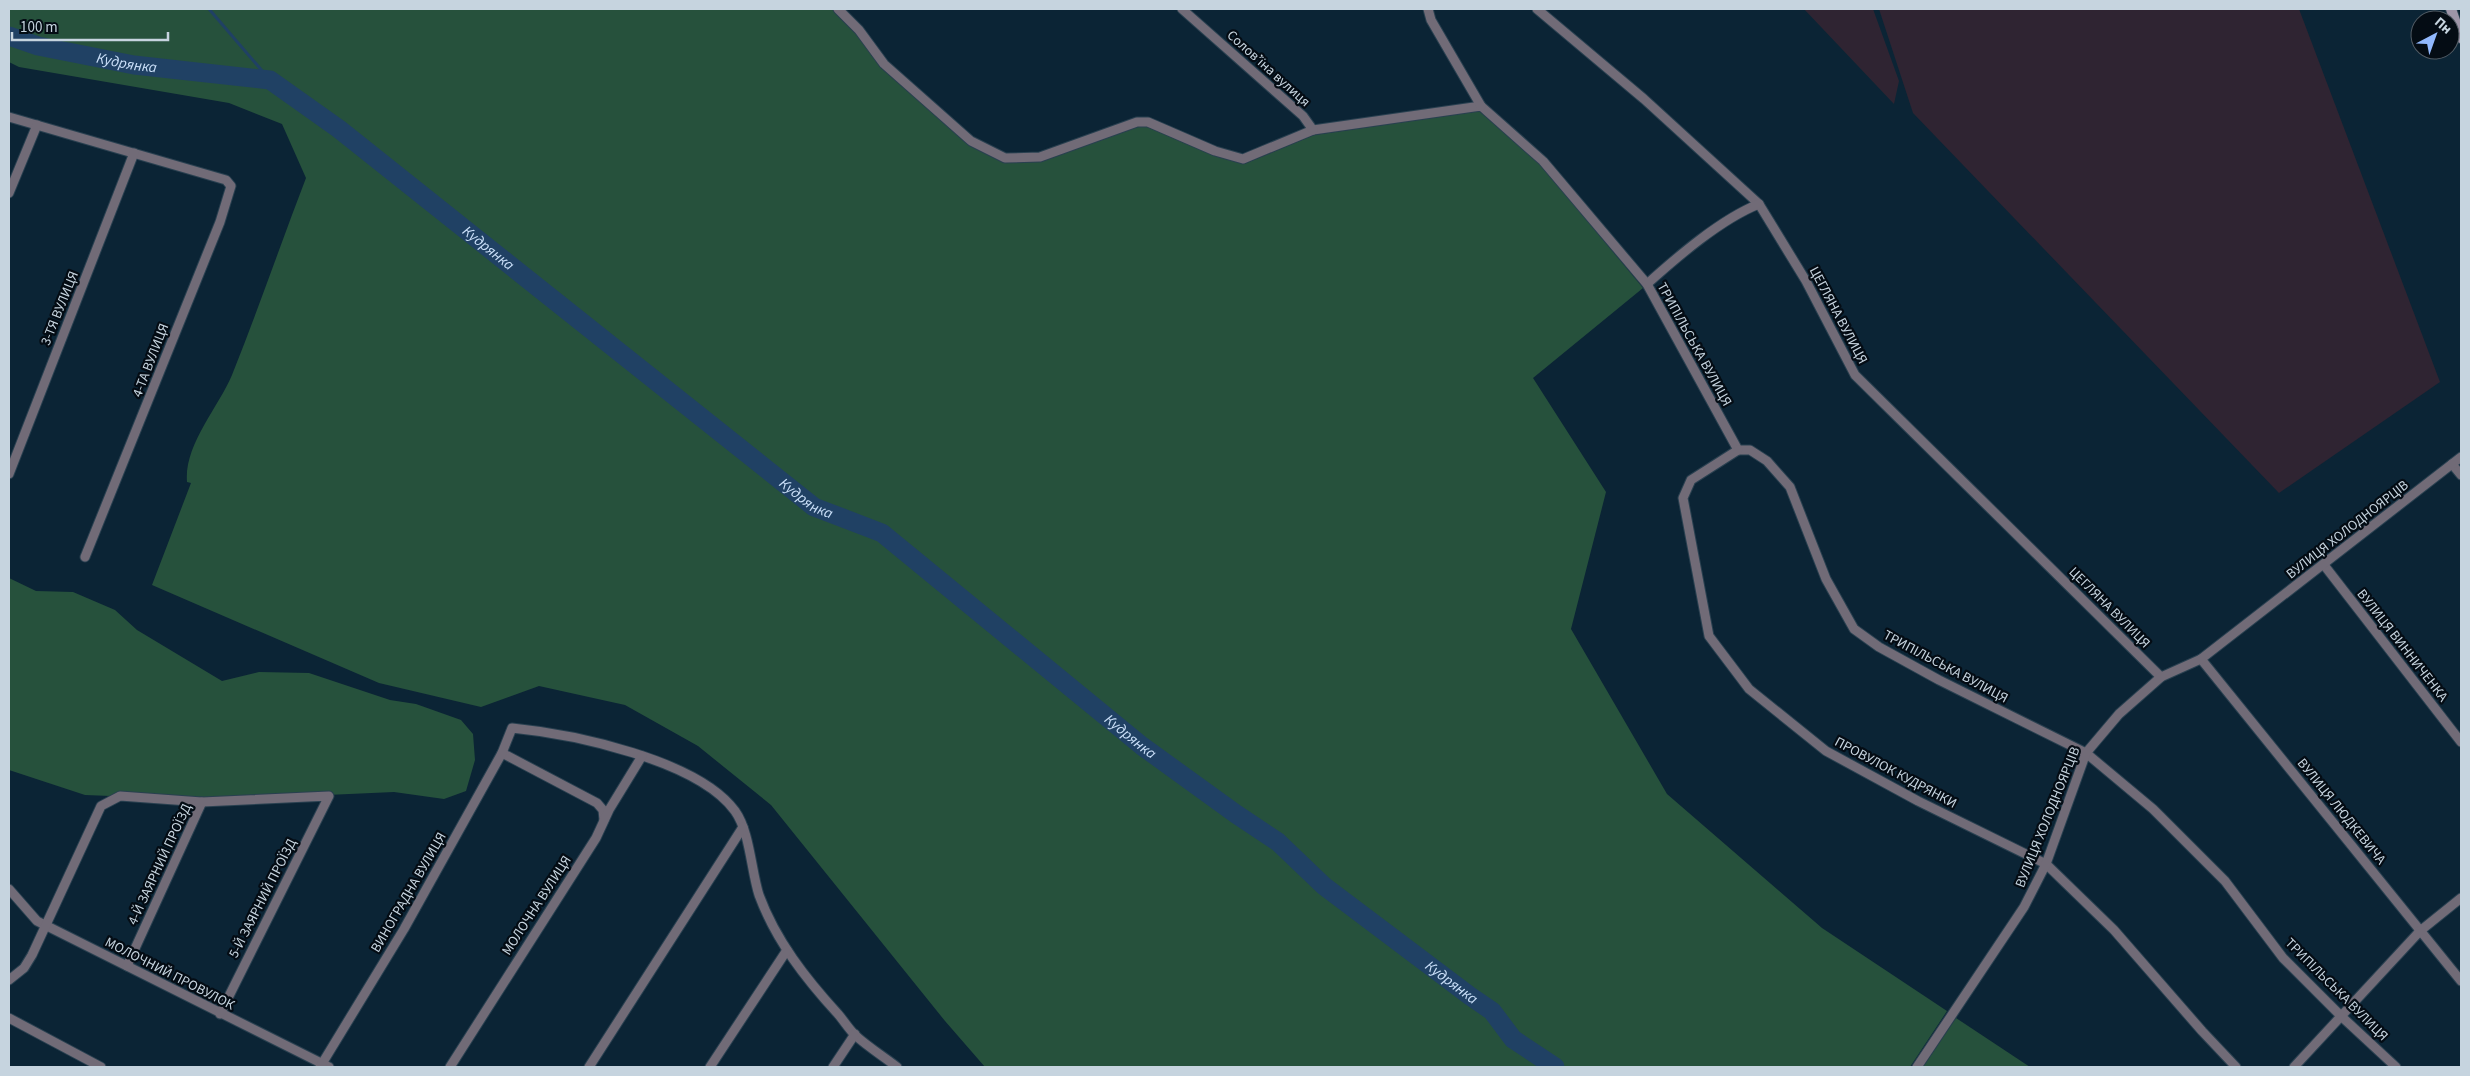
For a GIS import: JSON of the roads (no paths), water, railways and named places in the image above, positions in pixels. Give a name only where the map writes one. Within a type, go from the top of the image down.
[{"type":"street","points":[[838,9],[859,30],[884,64],[971,141],[1005,158],[1040,156],[1137,122],[1148,122],[1215,151],[1243,159],[1313,130],[1481,106]]},
{"type":"street","name":"Соловʼїна вулиця","points":[[1182,9],[1291,105],[1313,130]]},
{"type":"street","name":"ТРИПІЛЬСЬКА ВУЛИЦЯ","points":[[1428,9],[1431,20],[1481,106],[1543,161],[1647,284],[1738,450],[1750,450],[1767,461],[1790,487],[1826,579],[1854,629],[1879,647],[1931,676],[2086,753],[2153,809],[2225,881],[2283,958],[2342,1017],[2396,1067]]},
{"type":"street","name":"ЦЕГЛЯНА ВУЛИЦЯ","points":[[1537,9],[1644,99],[1759,204],[1806,281],[1855,375],[2161,677]]},
{"type":"street","points":[[2451,9],[2461,38]]},
{"type":"street","points":[[9,117],[134,153]]},
{"type":"street","points":[[9,193],[36,125]]},
{"type":"street","name":"4-ТА ВУЛИЦЯ","points":[[85,556],[227,203],[232,186],[229,181],[221,178],[134,153]]},
{"type":"street","name":"3-ТЯ ВУЛИЦЯ","points":[[9,474],[134,153]]},
{"type":"street","points":[[1647,284],[1667,266],[1739,212],[1759,204]]},
{"type":"street","name":"ПРОВУЛОК КУДРЯНКИ","points":[[1738,450],[1691,480],[1682,498],[1709,636],[1749,689],[1826,751],[1918,800],[2046,864],[2114,930],[2236,1067]]},
{"type":"street","name":"ВУЛИЦЯ ХОЛОДНОЯРЦІВ","points":[[1918,1067],[2024,907],[2046,864],[2086,753],[2119,714],[2161,677],[2201,659],[2461,457]]},
{"type":"street","points":[[2452,464],[2461,476]]},
{"type":"street","name":"ВУЛИЦЯ ВИННИЧЕНКА","points":[[2324,565],[2461,742]]},
{"type":"street","name":"ВУЛИЦЯ ЛЮДКЕВИЧА","points":[[2201,659],[2461,981]]},
{"type":"street","name":"ВИНОГРАДНА ВУЛИЦЯ","points":[[324,1066],[404,929],[502,753],[512,728],[568,735],[604,743],[642,756]]},
{"type":"street","points":[[502,753],[597,803],[603,810],[604,821]]},
{"type":"street","points":[[642,756],[683,773],[710,788],[735,811],[743,827],[760,895],[787,950],[812,986],[855,1034],[897,1067]]},
{"type":"street","name":"МОЛОЧНА ВУЛИЦЯ","points":[[450,1067],[596,838],[642,756]]},
{"type":"street","points":[[9,980],[24,968],[100,806],[120,796],[202,802]]},
{"type":"street","name":"5-Й ЗАЯРНИЙ ПРОЇЗД","points":[[202,802],[330,796],[220,1014]]},
{"type":"street","name":"4-Й ЗАЯРНИЙ ПРОЇЗД","points":[[127,966],[202,802]]},
{"type":"street","points":[[589,1067],[743,827]]},
{"type":"street","name":"МОЛОЧНИЙ ПРОВУЛОК","points":[[9,889],[37,921],[324,1066]]},
{"type":"street","points":[[2294,1067],[2420,931],[2461,898]]},
{"type":"street","points":[[710,1067],[787,950]]},
{"type":"street","points":[[9,1018],[101,1067]]},
{"type":"street","points":[[833,1067],[855,1034]]},
{"type":"waterway","points":[[209,9],[270,80]]},
{"type":"waterway","name":"Кудрянка","points":[[9,36],[38,46],[134,65],[270,80],[339,129],[814,507],[882,533],[1142,746],[1278,842],[1324,886],[1492,1011],[1513,1039],[1555,1067]]}]
